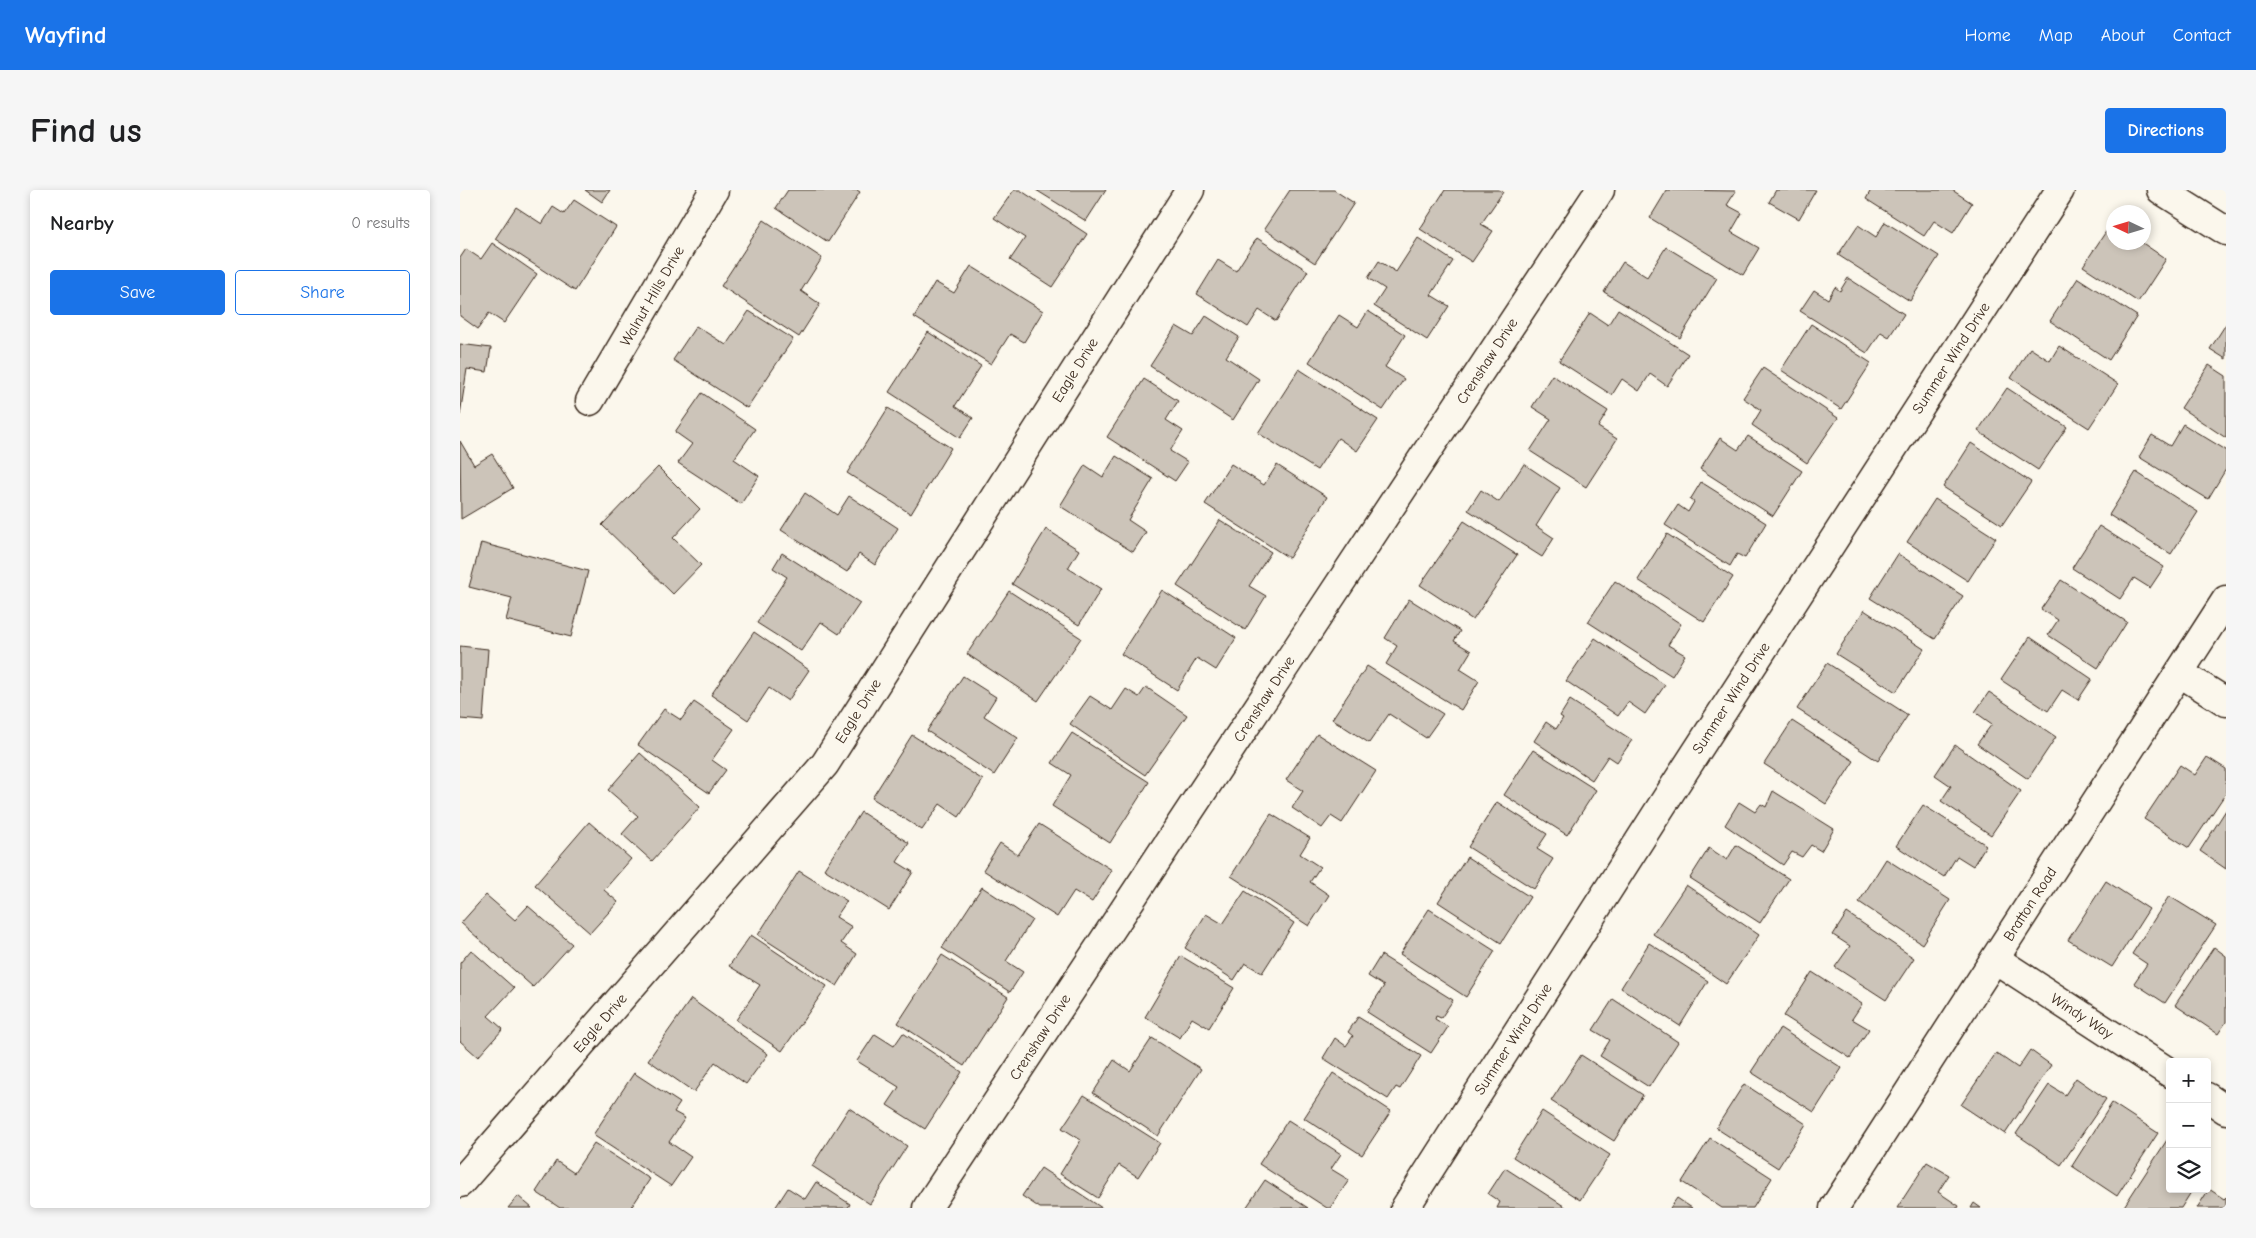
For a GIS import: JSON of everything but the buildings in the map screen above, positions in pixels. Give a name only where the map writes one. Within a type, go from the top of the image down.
[{"type":"street","name":"Walnut Hills Drive","points":[[590,402],[714,190]]},
{"type":"street","name":"Eagle Drive","points":[[460,1183],[825,764],[1190,190]]},
{"type":"street","name":"Crenshaw Drive","points":[[927,1208],[1600,190]]},
{"type":"street","name":"Summer Wind Drive","points":[[1405,1208],[1675,785],[2060,190]]},
{"type":"street","points":[[2161,190],[2226,232]]},
{"type":"street","name":"Bratton Road","points":[[1834,1208],[2226,600]]},
{"type":"street","points":[[2180,673],[2226,702]]},
{"type":"street","name":"Windy Way","points":[[1995,959],[2166,1070]]},
{"type":"street","points":[[2211,1101],[2226,1110]]}]
